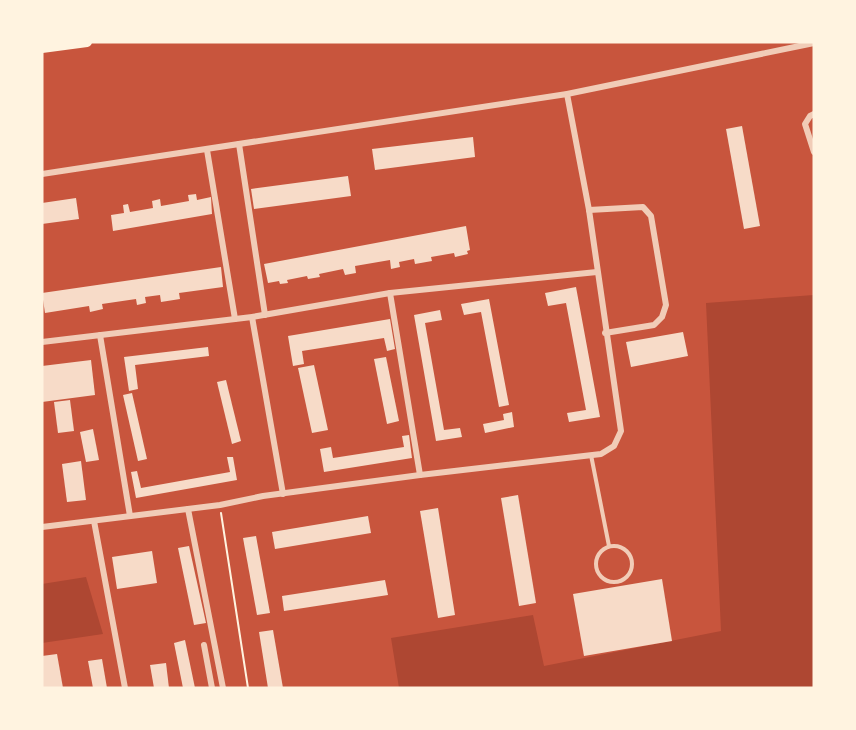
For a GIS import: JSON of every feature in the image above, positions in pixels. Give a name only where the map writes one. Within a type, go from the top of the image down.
[{"type":"main road","points":[[42,48],[87,42]]},
{"type":"street","points":[[42,174],[567,94],[814,44]]},
{"type":"street","points":[[42,527],[220,505],[420,475],[601,454],[614,446],[621,431],[589,210],[567,94]]},
{"type":"street","points":[[814,114],[805,124],[814,152]]},
{"type":"street","points":[[239,144],[265,315]]},
{"type":"street","points":[[207,150],[235,319]]},
{"type":"street","points":[[589,210],[644,207],[651,216],[666,305],[662,317],[654,325],[605,333]]},
{"type":"street","points":[[42,342],[252,317],[390,293],[597,272]]},
{"type":"street","points":[[390,293],[420,475]]},
{"type":"street","points":[[252,317],[283,494]]},
{"type":"street","points":[[100,335],[130,516]]},
{"type":"street","points":[[188,509],[223,688]]},
{"type":"street","points":[[94,521],[125,688]]},
{"type":"street","points":[[204,645],[212,688]]},
{"type":"street","points":[[207,659],[217,657]]},
{"type":"lane","points":[[591,455],[609,546]]},
{"type":"lane","points":[[609,546],[626,550],[632,561],[630,574],[620,582],[607,582],[596,569],[596,557],[609,546]]},
{"type":"path","points":[[220,505],[248,688]]},
{"type":"shaded area","points":[[814,295],[814,688],[399,688],[391,638],[533,615],[544,666],[721,631],[706,303]]},
{"type":"shaded area","points":[[86,577],[103,634],[42,643],[42,584]]},
{"type":"building","points":[[742,126],[760,226],[744,229],[726,129]]},
{"type":"building","points":[[473,137],[475,157],[375,170],[372,149]]},
{"type":"building","points":[[348,176],[351,196],[254,209],[251,189]]},
{"type":"building","points":[[196,194],[197,200],[211,197],[212,214],[113,231],[111,215],[124,213],[123,205],[128,204],[130,212],[153,208],[152,201],[160,199],[161,206],[189,201],[188,195]]},
{"type":"building","points":[[76,198],[79,219],[42,224],[42,203]]},
{"type":"building","points":[[466,226],[470,250],[467,251],[468,254],[455,257],[454,253],[431,257],[432,261],[415,264],[414,259],[399,262],[400,267],[391,269],[390,260],[355,266],[356,273],[345,275],[343,269],[319,274],[320,277],[308,279],[307,276],[287,280],[288,283],[280,284],[279,281],[268,283],[264,264]]},
{"type":"building","points":[[221,267],[223,287],[179,293],[180,299],[161,302],[160,295],[145,297],[146,303],[137,305],[136,299],[102,304],[103,309],[90,312],[89,306],[45,313],[42,293]]},
{"type":"building","points":[[576,287],[600,417],[569,422],[567,413],[586,410],[566,303],[548,306],[545,293]]},
{"type":"building","points":[[489,299],[509,405],[499,407],[481,312],[464,315],[461,304]]},
{"type":"building","points":[[440,310],[442,320],[425,323],[444,430],[460,428],[462,437],[436,441],[414,315]]},
{"type":"building","points":[[390,319],[395,349],[387,351],[384,338],[302,351],[304,364],[293,366],[288,336]]},
{"type":"building","points":[[683,332],[688,356],[631,367],[626,342]]},
{"type":"building","points":[[208,347],[209,356],[135,365],[138,389],[129,391],[124,357]]},
{"type":"building","points":[[386,357],[399,421],[387,424],[374,359]]},
{"type":"building","points":[[91,360],[95,395],[42,402],[42,366]]},
{"type":"building","points":[[314,365],[328,430],[312,433],[298,368]]},
{"type":"building","points":[[226,380],[241,441],[232,444],[217,382]]},
{"type":"building","points":[[132,393],[147,459],[138,461],[123,395]]},
{"type":"building","points":[[70,400],[74,431],[58,433],[54,402]]},
{"type":"building","points":[[512,412],[514,427],[485,433],[483,424],[504,420],[503,414]]},
{"type":"building","points":[[93,429],[99,460],[86,462],[80,432]]},
{"type":"building","points":[[409,435],[412,458],[324,472],[320,449],[331,447],[333,458],[404,447],[402,436]]},
{"type":"building","points":[[227,457],[233,457],[237,480],[136,498],[131,472],[137,471],[141,488],[230,472]]},
{"type":"building","points":[[81,461],[86,500],[67,502],[62,464]]},
{"type":"building","points":[[518,495],[536,603],[519,606],[501,498]]},
{"type":"building","points":[[438,508],[455,615],[438,618],[420,511]]},
{"type":"building","points":[[368,516],[371,533],[275,549],[272,532]]},
{"type":"building","points":[[256,536],[270,613],[257,615],[243,538]]},
{"type":"building","points":[[189,546],[206,623],[194,625],[178,548]]},
{"type":"building","points":[[152,551],[157,583],[117,589],[112,557]]},
{"type":"building","points":[[662,579],[672,641],[584,656],[573,594]]},
{"type":"building","points":[[385,580],[388,595],[284,611],[282,596]]},
{"type":"building","points":[[273,630],[283,688],[268,688],[259,632]]},
{"type":"building","points":[[185,640],[195,688],[183,688],[174,643]]},
{"type":"building","points":[[57,654],[63,688],[42,688],[42,656]]},
{"type":"building","points":[[102,659],[107,688],[93,688],[88,661]]},
{"type":"building","points":[[166,663],[169,688],[154,688],[150,665]]}]
